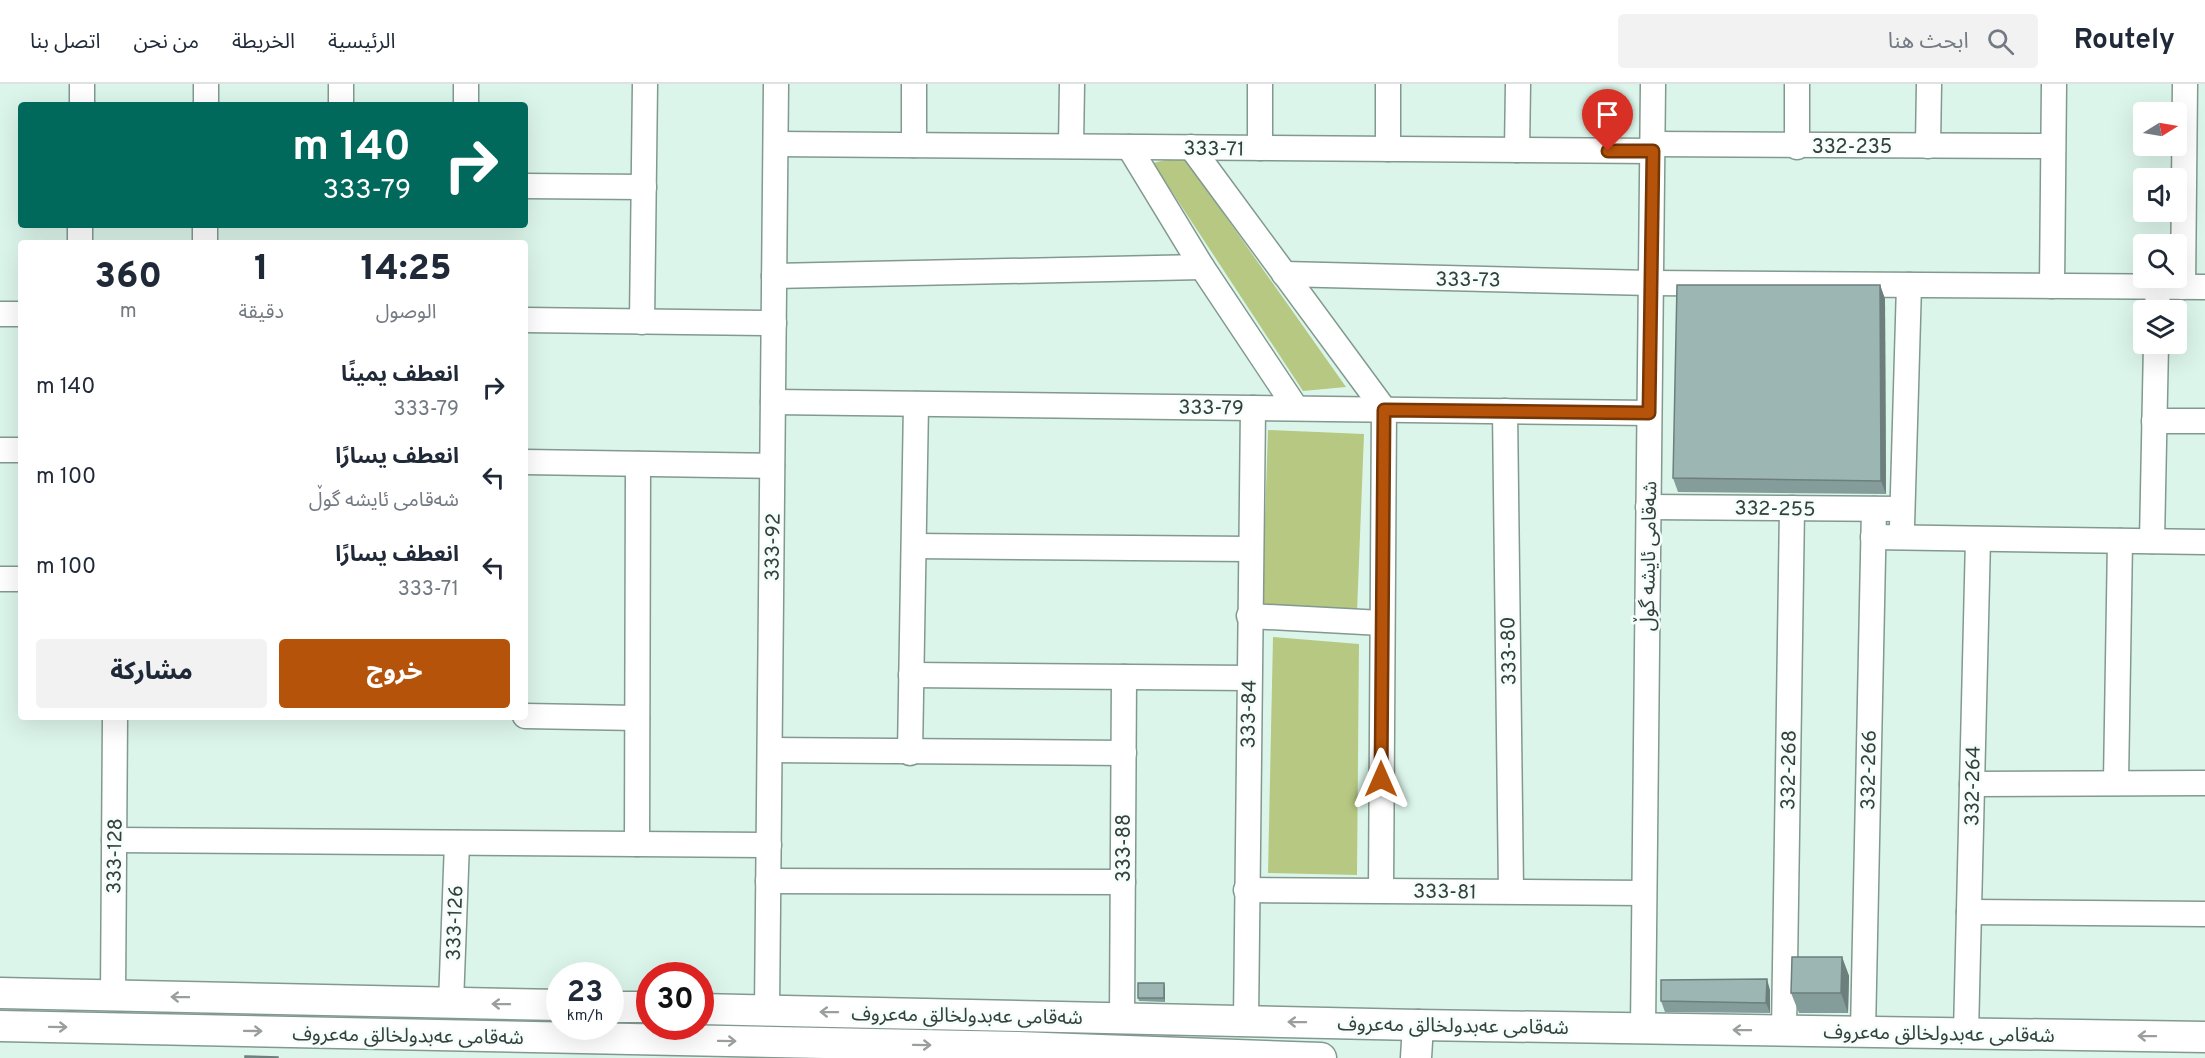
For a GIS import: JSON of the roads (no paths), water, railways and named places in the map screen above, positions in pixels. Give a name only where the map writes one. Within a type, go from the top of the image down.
[{"type":"main road","name":"شەقامی عەبدولخالق مەعروف","points":[[0,993],[546,1005]]},
{"type":"main road","name":"شەقامی عەبدولخالق مەعروف","points":[[714,1009],[1418,1025],[2205,1037]]},
{"type":"main road","points":[[1416,1058],[1418,1025]]},
{"type":"main road","name":"شەقامی عەبدولخالق مەعروف","points":[[0,1026],[546,1032]]},
{"type":"main road","name":"شەقامی عەبدولخالق مەعروف","points":[[624,1035],[972,1052],[1321,1058]]},
{"type":"street","points":[[82,84],[82,102]]},
{"type":"street","points":[[206,84],[206,102]]},
{"type":"street","points":[[340,84],[341,102]]},
{"type":"street","points":[[466,84],[466,102]]},
{"type":"street","points":[[642,322],[645,84]]},
{"type":"street","name":"333-92","points":[[767,1010],[776,84]]},
{"type":"street","points":[[914,84],[914,145]]},
{"type":"street","points":[[1071,146],[1072,84]]},
{"type":"street","points":[[1260,84],[1260,148]]},
{"type":"street","points":[[1388,84],[1388,149]]},
{"type":"street","points":[[1518,84],[1518,150]]},
{"type":"street","name":"شەقامی ئایشە گوڵ","points":[[1642,1029],[1653,84]]},
{"type":"street","points":[[1797,84],[1797,147]]},
{"type":"street","points":[[1928,146],[1929,84]]},
{"type":"street","points":[[2052,286],[2054,84]]},
{"type":"street","points":[[2185,84],[2194,287]]},
{"type":"street","name":"333-71","points":[[776,144],[1518,150],[1652,148]]},
{"type":"street","name":"332-235","points":[[1652,148],[2052,146]]},
{"type":"street","points":[[1130,147],[1202,267],[1296,408]]},
{"type":"street","points":[[1191,147],[1384,410],[1381,890]]},
{"type":"street","points":[[528,186],[644,187]]},
{"type":"street","points":[[774,276],[1202,267]]},
{"type":"street","name":"333-73","points":[[1284,274],[1651,283],[2133,286]]},
{"type":"street","points":[[1901,537],[1909,285]]},
{"type":"street","points":[[0,314],[18,314]]},
{"type":"street","points":[[528,320],[774,323]]},
{"type":"street","points":[[2152,541],[2156,354]]},
{"type":"street","name":"333-79","points":[[773,402],[1649,413]]},
{"type":"street","points":[[910,753],[916,404]]},
{"type":"street","name":"333-84","points":[[1246,1021],[1253,408]]},
{"type":"street","name":"333-80","points":[[1505,411],[1511,891]]},
{"type":"street","points":[[2154,421],[2205,421]]},
{"type":"street","points":[[0,450],[18,450]]},
{"type":"street","points":[[528,462],[772,466]]},
{"type":"street","points":[[637,844],[638,464]]},
{"type":"street","name":"332-255","points":[[1648,507],[1902,509]]},
{"type":"street","name":"332-268","points":[[1784,1031],[1792,508]]},
{"type":"street","name":"332-266","points":[[1863,1032],[1874,509]]},
{"type":"street","points":[[1873,537],[2205,542]]},
{"type":"street","name":"332-264","points":[[1966,1033],[1978,539]]},
{"type":"street","points":[[2116,781],[2120,541]]},
{"type":"street","points":[[914,546],[1250,549]]},
{"type":"street","points":[[0,579],[18,579]]},
{"type":"street","points":[[1249,616],[1382,623]]},
{"type":"street","points":[[911,675],[1249,678]]},
{"type":"street","name":"333-88","points":[[1122,1018],[1124,677]]},
{"type":"street","points":[[528,716],[637,718]]},
{"type":"street","name":"333-128","points":[[112,996],[115,720]]},
{"type":"street","points":[[770,750],[910,753],[1124,753]]},
{"type":"street","points":[[1972,784],[2116,781],[2205,783]]},
{"type":"street","points":[[114,840],[769,845]]},
{"type":"street","name":"333-126","points":[[451,1003],[458,843]]},
{"type":"street","points":[[768,881],[1123,882]]},
{"type":"street","name":"333-81","points":[[1246,890],[1644,893]]},
{"type":"street","points":[[1969,912],[2205,914]]}]
